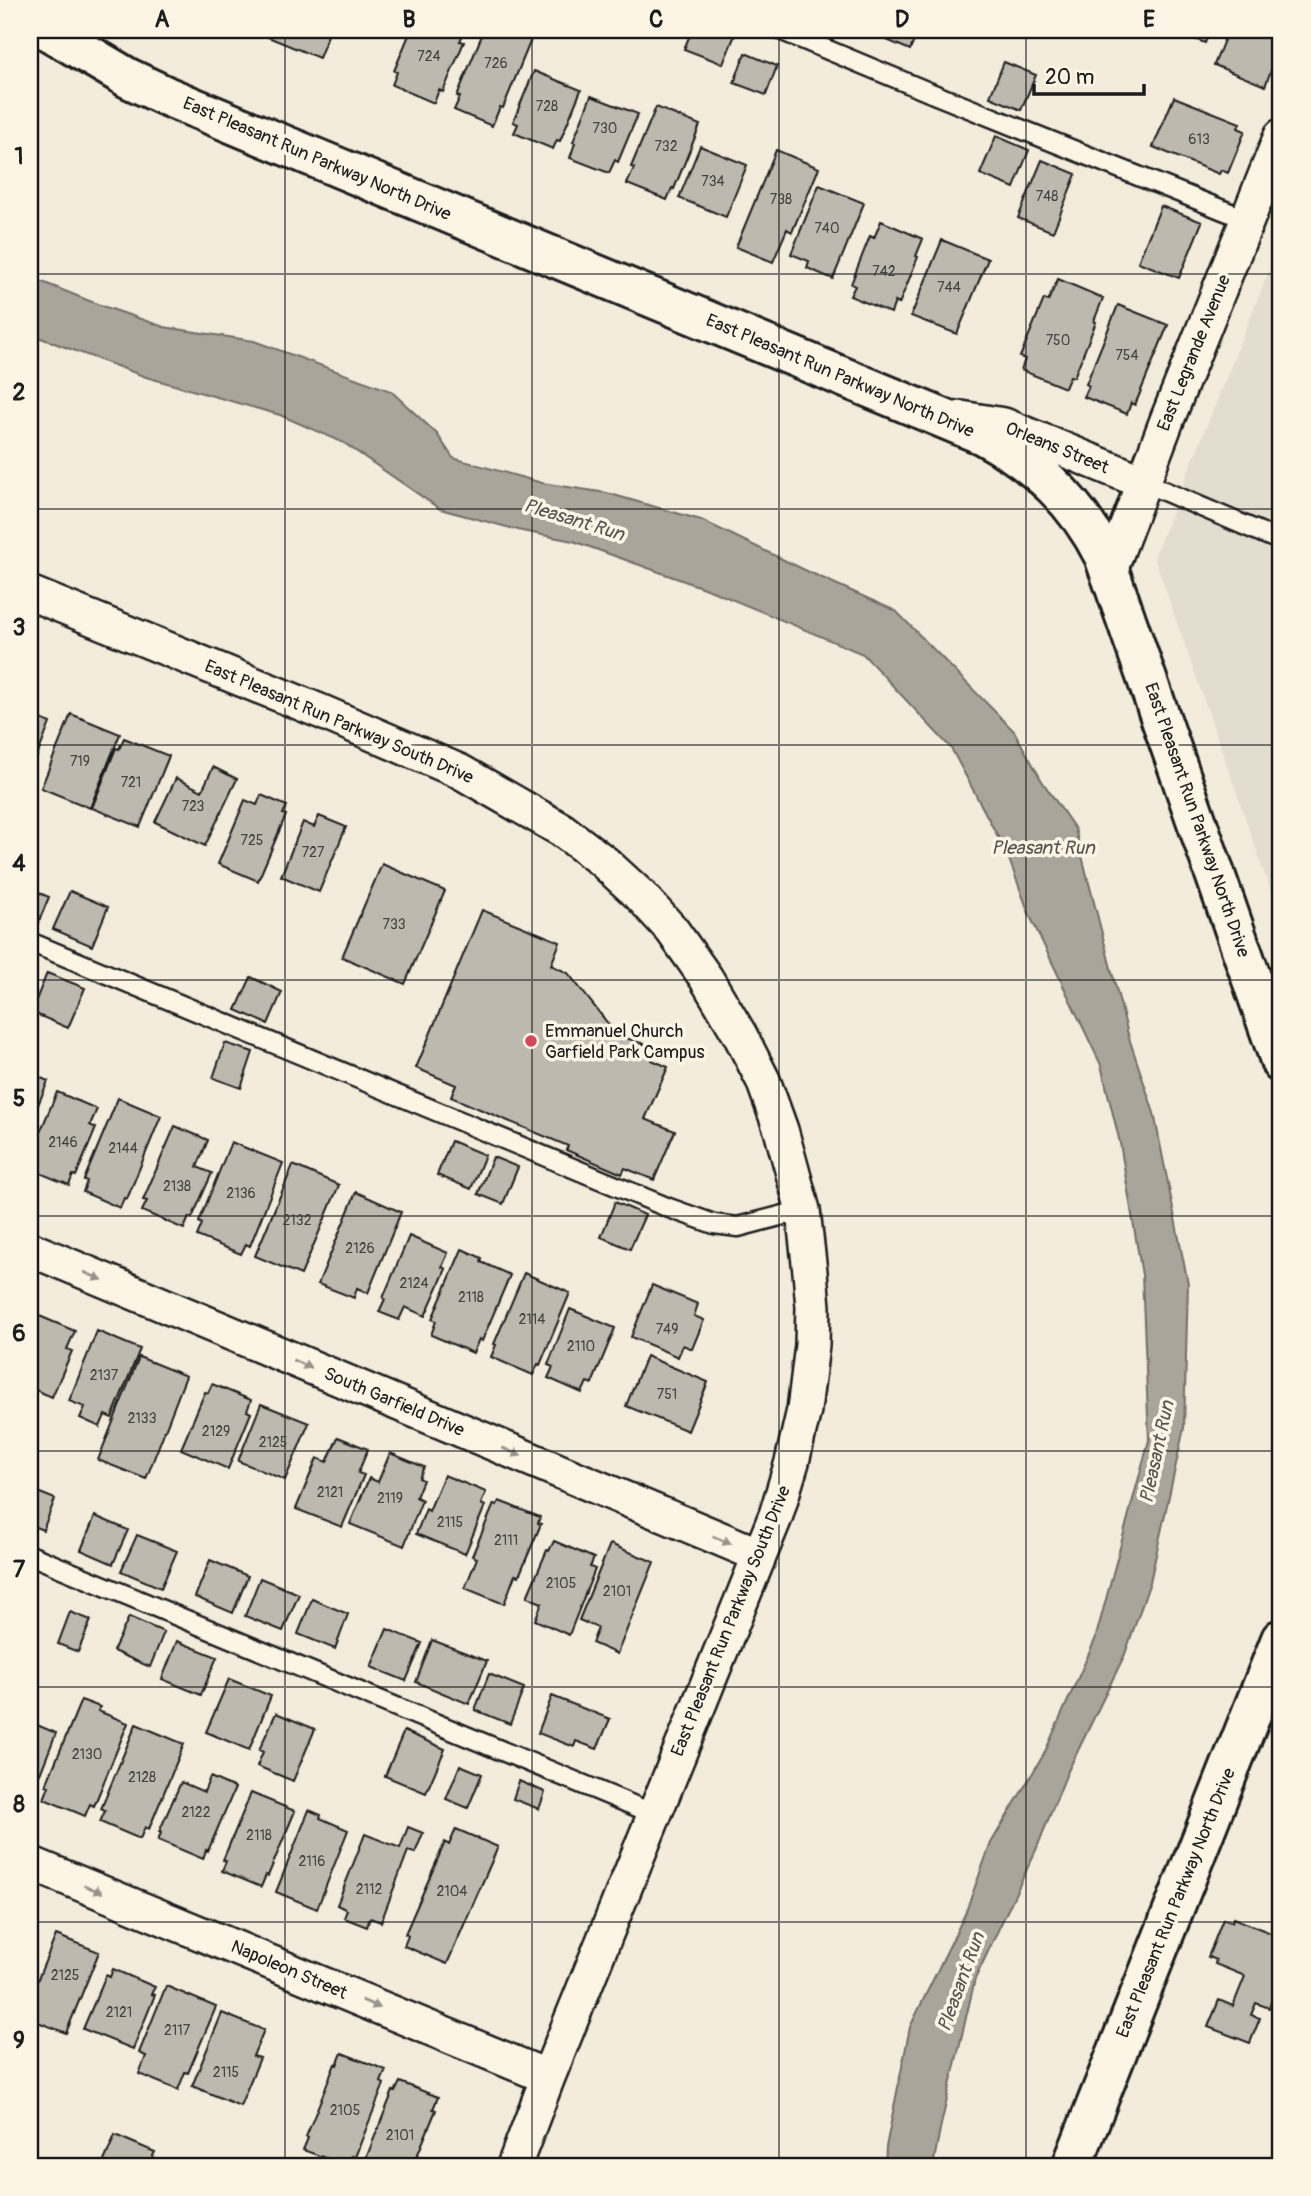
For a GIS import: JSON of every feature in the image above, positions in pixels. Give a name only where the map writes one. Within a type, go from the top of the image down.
[{"type":"street","name":"East Pleasant Run Parkway North Drive","points":[[47,30],[128,78],[166,96],[984,435],[1028,462],[1067,498],[1088,525],[1104,556],[1281,1063]]},
{"type":"street","name":"East Legrande Avenue","points":[[1110,571],[1281,136]]},
{"type":"street","name":"Orleans Street","points":[[928,412],[1004,425],[1143,482]]},
{"type":"street","name":"East Pleasant Run Parkway South Drive","points":[[30,593],[435,760],[540,816],[604,862],[640,895],[677,936],[740,1035],[774,1107],[803,1210],[813,1307],[812,1345],[804,1410],[792,1462],[776,1515],[514,2166]]},
{"type":"street","name":"South Garfield Drive","points":[[30,1249],[759,1555]]},
{"type":"street","name":"East Pleasant Run Parkway North Drive","points":[[1072,2166],[1281,1639]]},
{"type":"street","name":"Napoleon Street","points":[[30,1863],[548,2077]]},
{"type":"lane","points":[[780,30],[1248,220]]},
{"type":"lane","points":[[1143,482],[1281,541]]},
{"type":"lane","points":[[30,942],[714,1224],[738,1227],[803,1210]]},
{"type":"lane","points":[[30,1555],[654,1814]]},
{"type":"shaded area","points":[[1281,241],[1281,920],[1154,557]]},
{"type":"water","name":"Pleasant Run","points":[[30,277],[164,327],[254,341],[391,391],[437,434],[453,458],[542,483],[607,493],[701,520],[896,611],[1014,731],[1042,781],[1075,829],[1129,1038],[1154,1113],[1188,1284],[1184,1428],[1150,1582],[1125,1654],[1067,1773],[1036,1850],[975,1979],[933,2166],[885,2166],[886,2147],[910,2027],[965,1914],[991,1843],[1044,1754],[1095,1640],[1149,1440],[1142,1275],[1120,1143],[1101,1065],[1030,916],[1007,854],[951,748],[863,654],[712,591],[573,541],[522,531],[440,509],[344,443],[280,415],[146,377],[30,334]]},
{"type":"building","points":[[271,30],[330,30],[319,58],[268,37]]},
{"type":"building","points":[[411,30],[465,30],[460,41],[464,42],[443,92],[439,90],[434,103],[392,85],[397,72],[394,71]]},
{"type":"building","points":[[484,30],[535,30],[503,108],[500,107],[492,126],[454,110],[460,97],[457,96]]},
{"type":"building","points":[[692,30],[737,30],[723,64],[684,49]]},
{"type":"building","points":[[877,30],[919,30],[910,50],[875,35]]},
{"type":"building","points":[[1171,30],[1210,30],[1205,43]]},
{"type":"building","points":[[1228,30],[1281,30],[1281,45],[1265,86],[1214,65]]},
{"type":"building","points":[[745,53],[777,66],[766,95],[734,83]]},
{"type":"building","points":[[1004,62],[1036,75],[1021,110],[990,97]]},
{"type":"building","points":[[534,71],[581,90],[560,141],[557,140],[553,149],[514,133],[518,124],[513,122]]},
{"type":"building","points":[[591,96],[638,114],[618,162],[615,160],[609,173],[570,158],[575,143],[573,142]]},
{"type":"building","points":[[1174,97],[1240,123],[1238,128],[1245,131],[1228,173],[1221,170],[1219,174],[1153,147]]},
{"type":"building","points":[[656,107],[700,125],[667,200],[627,184],[634,168],[631,167]]},
{"type":"building","points":[[996,136],[1029,150],[1014,188],[980,174]]},
{"type":"building","points":[[700,146],[747,165],[726,217],[679,198]]},
{"type":"building","points":[[776,150],[819,168],[792,232],[787,229],[773,262],[736,247]]},
{"type":"building","points":[[1042,160],[1076,174],[1053,232],[1018,218]]},
{"type":"building","points":[[819,185],[864,203],[833,279],[807,268],[809,261],[791,254]]},
{"type":"building","points":[[1161,206],[1202,222],[1179,278],[1138,262]]},
{"type":"building","points":[[881,221],[923,239],[899,304],[895,302],[891,313],[850,296],[855,286],[851,284],[870,236],[874,238]]},
{"type":"building","points":[[942,240],[988,259],[957,334],[911,316]]},
{"type":"building","points":[[1058,279],[1103,298],[1074,377],[1070,376],[1065,388],[1021,370],[1025,359],[1020,357],[1044,299],[1048,301]]},
{"type":"building","points":[[1118,305],[1168,325],[1135,405],[1131,403],[1127,414],[1084,397],[1089,386],[1086,384]]},
{"type":"building","points":[[30,701],[35,703],[30,714]]},
{"type":"building","points":[[30,714],[50,723],[30,774]]},
{"type":"building","points":[[71,714],[120,734],[90,808],[41,788]]},
{"type":"building","points":[[124,738],[169,756],[140,827],[92,808],[116,748],[119,749]]},
{"type":"building","points":[[213,767],[237,779],[205,846],[155,822],[176,778],[202,791]]},
{"type":"building","points":[[261,795],[287,806],[283,814],[286,815],[258,881],[218,864],[245,800],[257,805]]},
{"type":"building","points":[[319,816],[346,827],[319,892],[281,876],[303,822],[314,827]]},
{"type":"building","points":[[382,864],[445,891],[405,984],[342,957]]},
{"type":"building","points":[[30,889],[49,897],[37,926],[30,923]]},
{"type":"building","points":[[70,891],[108,907],[92,946],[53,929]]},
{"type":"building","name":"Emmanuel Church Garfield Park Campus","points":[[482,910],[560,942],[551,965],[568,973],[617,1035],[650,1046],[652,1060],[668,1067],[645,1119],[675,1131],[654,1180],[625,1168],[622,1174],[566,1150],[568,1146],[451,1097],[456,1085],[416,1068]]},
{"type":"building","points":[[47,973],[85,988],[68,1028],[31,1012]]},
{"type":"building","points":[[251,977],[282,992],[268,1024],[236,1010]]},
{"type":"building","points":[[225,1043],[253,1052],[241,1088],[213,1078]]},
{"type":"building","points":[[30,1073],[48,1081],[30,1124]]},
{"type":"building","points":[[57,1092],[97,1109],[90,1125],[96,1128],[76,1176],[73,1175],[69,1185],[30,1169],[33,1159],[30,1156]]},
{"type":"building","points":[[118,1098],[161,1116],[127,1199],[124,1198],[120,1208],[83,1192],[87,1181],[84,1180]]},
{"type":"building","points":[[175,1126],[208,1140],[197,1167],[212,1173],[192,1218],[189,1217],[184,1229],[142,1211],[147,1201],[143,1200]]},
{"type":"building","points":[[451,1141],[485,1155],[471,1189],[437,1175]]},
{"type":"building","points":[[231,1142],[283,1163],[250,1246],[246,1244],[241,1254],[197,1236],[202,1224],[199,1222]]},
{"type":"building","points":[[493,1157],[518,1167],[503,1204],[478,1194]]},
{"type":"building","points":[[293,1165],[339,1185],[301,1275],[255,1256]]},
{"type":"building","points":[[356,1192],[401,1212],[368,1293],[357,1288],[354,1298],[318,1284]]},
{"type":"building","points":[[615,1202],[645,1215],[630,1249],[601,1237]]},
{"type":"building","points":[[409,1236],[448,1253],[442,1267],[446,1269],[425,1316],[405,1307],[399,1320],[379,1312]]},
{"type":"building","points":[[462,1249],[482,1258],[481,1262],[510,1275],[482,1341],[479,1339],[473,1353],[431,1335],[436,1321],[432,1319]]},
{"type":"building","points":[[524,1273],[570,1293],[540,1365],[538,1364],[533,1375],[491,1357]]},
{"type":"building","points":[[652,1285],[698,1304],[694,1316],[704,1320],[692,1349],[683,1345],[678,1357],[631,1337]]},
{"type":"building","points":[[570,1309],[615,1328],[592,1384],[587,1382],[582,1393],[548,1378],[553,1367],[548,1365]]},
{"type":"building","points":[[37,1315],[75,1331],[67,1349],[72,1351],[52,1397],[33,1389],[30,1397],[30,1333]]},
{"type":"building","points":[[97,1331],[140,1349],[112,1418],[105,1415],[100,1427],[80,1418],[85,1407],[69,1401]]},
{"type":"building","points":[[646,1356],[708,1382],[688,1431],[626,1406]]},
{"type":"building","points":[[139,1357],[186,1376],[146,1479],[98,1460]]},
{"type":"building","points":[[212,1384],[251,1400],[247,1411],[251,1413],[228,1469],[181,1449],[205,1392],[208,1393]]},
{"type":"building","points":[[261,1404],[309,1423],[285,1480],[238,1461]]},
{"type":"building","points":[[338,1437],[368,1449],[358,1473],[364,1475],[342,1527],[296,1509],[317,1458],[327,1462]]},
{"type":"building","points":[[390,1453],[424,1467],[419,1478],[423,1480],[416,1497],[422,1500],[404,1546],[350,1524],[369,1478],[378,1482]]},
{"type":"building","points":[[444,1475],[486,1492],[481,1504],[485,1506],[465,1554],[416,1534]]},
{"type":"building","points":[[30,1489],[55,1499],[43,1530],[30,1525]]},
{"type":"building","points":[[499,1501],[540,1517],[538,1523],[541,1524],[519,1576],[515,1575],[504,1604],[465,1588],[477,1558],[472,1556],[494,1504],[497,1505]]},
{"type":"building","points":[[95,1516],[128,1530],[113,1564],[81,1550]]},
{"type":"building","points":[[137,1535],[177,1551],[161,1588],[121,1571]]},
{"type":"building","points":[[554,1541],[594,1558],[590,1567],[595,1569],[569,1635],[535,1620],[542,1603],[527,1597],[547,1550],[549,1551]]},
{"type":"building","points":[[610,1544],[654,1562],[617,1654],[592,1643],[598,1628],[579,1620]]},
{"type":"building","points":[[210,1560],[248,1576],[233,1613],[195,1597]]},
{"type":"building","points":[[260,1578],[299,1594],[283,1631],[245,1616]]},
{"type":"building","points":[[312,1599],[348,1614],[335,1649],[298,1634]]},
{"type":"building","points":[[70,1612],[91,1620],[78,1652],[58,1644]]},
{"type":"building","points":[[129,1617],[164,1632],[150,1667],[113,1651]]},
{"type":"building","points":[[387,1629],[422,1643],[406,1681],[371,1667]]},
{"type":"building","points":[[432,1640],[487,1661],[469,1704],[416,1682]]},
{"type":"building","points":[[177,1641],[217,1657],[201,1695],[162,1679]]},
{"type":"building","points":[[489,1674],[524,1688],[510,1724],[475,1710]]},
{"type":"building","points":[[229,1679],[271,1696],[249,1750],[206,1732]]},
{"type":"building","points":[[552,1696],[610,1719],[597,1749],[576,1741],[574,1747],[538,1733]]},
{"type":"building","points":[[81,1700],[100,1707],[98,1711],[128,1723],[94,1806],[90,1804],[85,1816],[44,1799],[49,1786],[46,1785]]},
{"type":"building","points":[[276,1713],[315,1729],[293,1781],[257,1766],[263,1752],[259,1750]]},
{"type":"building","points":[[30,1722],[56,1733],[40,1774],[32,1770],[30,1777]]},
{"type":"building","points":[[136,1724],[184,1744],[149,1829],[145,1827],[140,1839],[100,1822],[105,1811],[101,1809]]},
{"type":"building","points":[[404,1731],[445,1749],[426,1793],[385,1776]]},
{"type":"building","points":[[460,1765],[482,1774],[468,1808],[446,1799]]},
{"type":"building","points":[[210,1777],[235,1788],[203,1859],[158,1840],[181,1782],[204,1792]]},
{"type":"building","points":[[519,1781],[545,1792],[539,1809],[513,1799]]},
{"type":"building","points":[[251,1793],[295,1811],[261,1887],[222,1871],[226,1861],[223,1860]]},
{"type":"building","points":[[309,1810],[348,1830],[317,1909],[276,1892]]},
{"type":"building","points":[[408,1827],[423,1833],[415,1853],[408,1851],[381,1922],[370,1918],[367,1927],[344,1918],[347,1910],[337,1905],[365,1834],[400,1848]]},
{"type":"building","points":[[456,1829],[498,1847],[447,1964],[404,1946],[408,1936],[405,1934],[445,1842],[449,1845]]},
{"type":"building","points":[[1233,1918],[1281,1937],[1281,1976],[1269,2008],[1256,2003],[1251,2015],[1260,2018],[1250,2043],[1208,2027],[1219,2000],[1233,2006],[1245,1976],[1215,1964],[1216,1960],[1208,1957],[1223,1919],[1232,1922]]},
{"type":"building","points":[[56,1935],[99,1952],[66,2033],[30,2019],[30,1998]]},
{"type":"building","points":[[113,1969],[155,1987],[151,1994],[155,1995],[133,2049],[83,2029],[106,1975],[110,1977]]},
{"type":"building","points":[[166,1986],[216,2007],[178,2090],[139,2074],[146,2056],[139,2053]]},
{"type":"building","points":[[222,2013],[264,2030],[253,2056],[260,2058],[240,2106],[192,2086]]},
{"type":"building","points":[[342,2053],[386,2070],[381,2082],[384,2084],[355,2157],[351,2156],[347,2166],[303,2150],[335,2064],[337,2065]]},
{"type":"building","points":[[400,2082],[438,2097],[433,2109],[436,2110],[413,2166],[365,2166],[393,2091],[395,2092]]},
{"type":"building","points":[[115,2135],[155,2152],[148,2166],[102,2166]]},
{"type":"place","name":"Emmanuel Church Garfield Park Campus","points":[[531,1041]]}]
